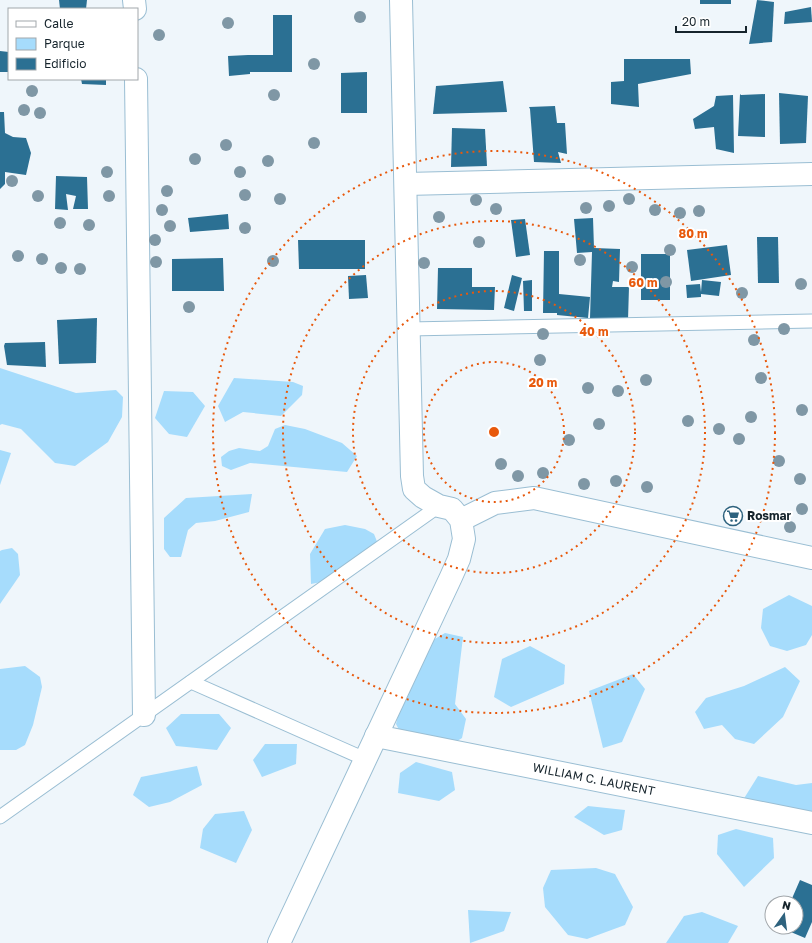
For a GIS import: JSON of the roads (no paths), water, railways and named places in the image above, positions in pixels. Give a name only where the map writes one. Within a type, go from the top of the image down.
[{"type":"street","points":[[279,943],[451,577],[459,559],[464,539],[461,520],[452,510],[439,506],[423,497],[414,489],[412,476],[401,0]]},
{"type":"street","points":[[136,80],[144,715]]},
{"type":"street","points":[[406,184],[812,174]]},
{"type":"street","points":[[461,520],[494,503],[534,498],[812,558]]},
{"type":"street","name":"WILLIAM C. LAURENT","points":[[376,736],[812,824]]},
{"type":"lane","points":[[409,329],[812,321]]},
{"type":"lane","points":[[0,817],[439,506]]},
{"type":"lane","points":[[191,682],[365,759]]},
{"type":"place","name":"Rosmar","points":[[733,516]]}]
